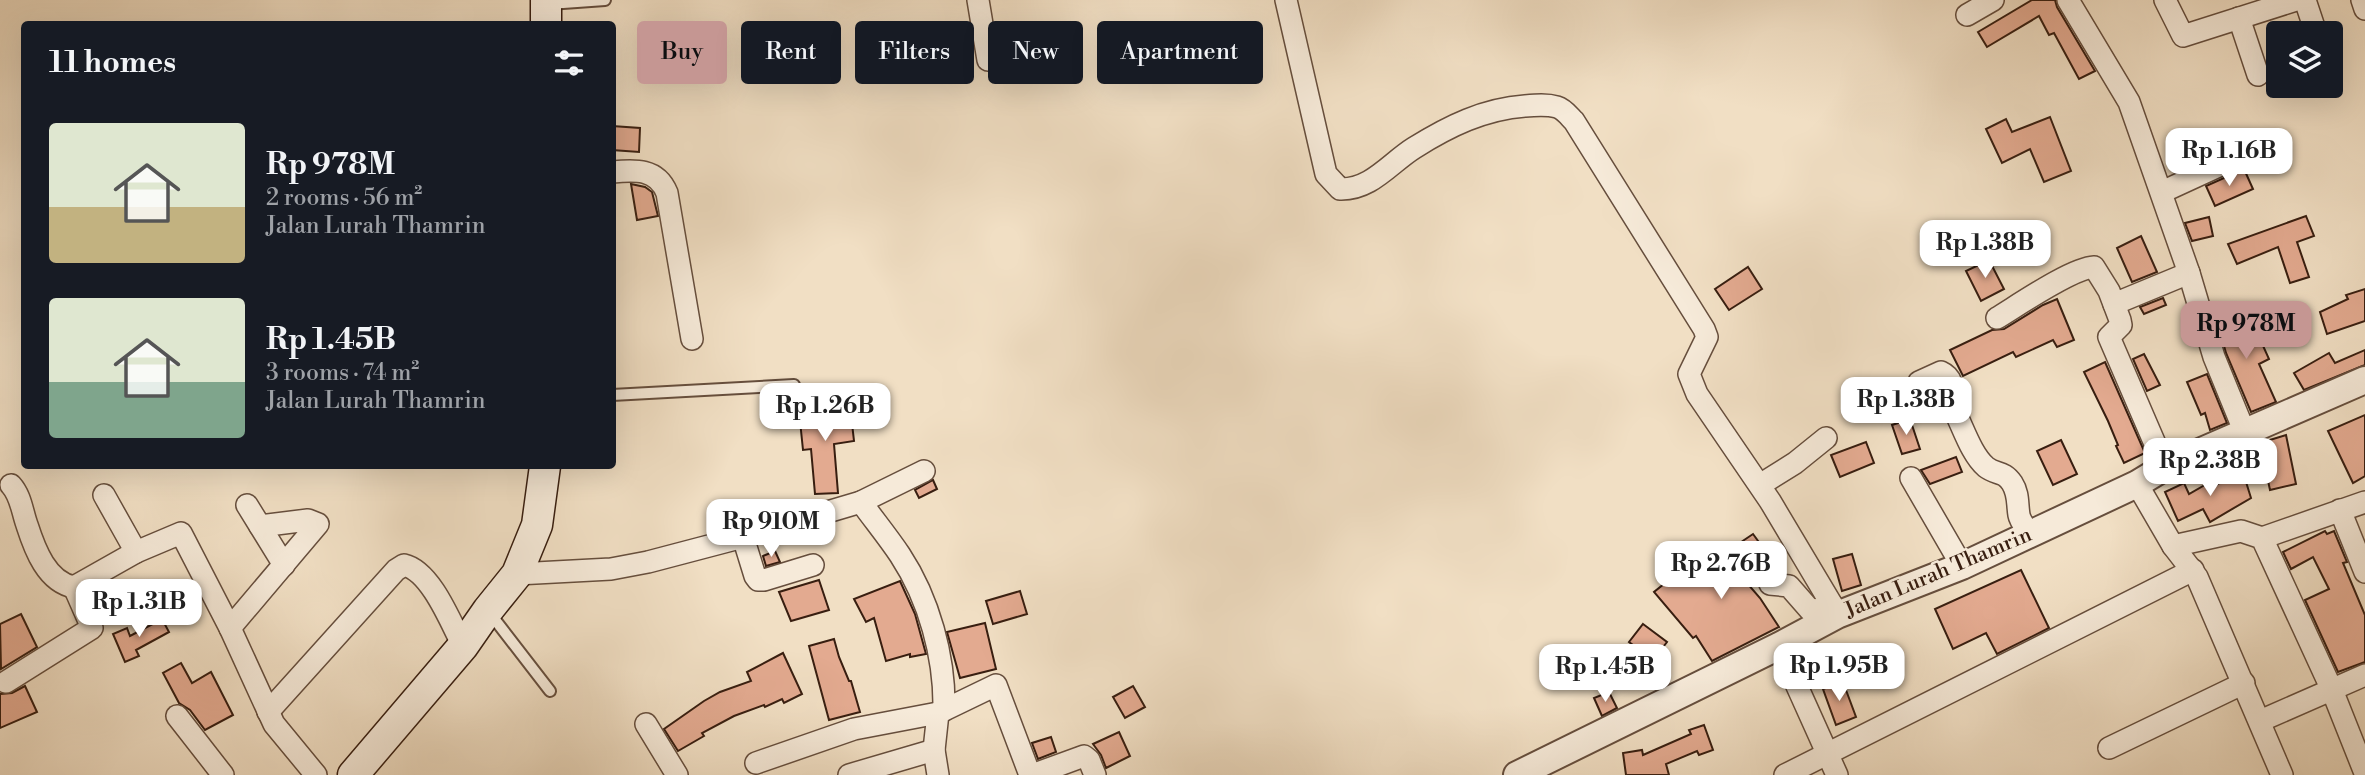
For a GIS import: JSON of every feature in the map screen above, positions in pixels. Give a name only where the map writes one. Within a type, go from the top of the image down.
[{"type":"main road","points":[[353,775],[463,646],[517,575],[537,525],[545,469]]},
{"type":"street","points":[[1286,0],[1326,174],[1340,189],[1353,190],[1366,184],[1415,148],[1472,117],[1496,109],[1544,105],[1560,108],[1574,121],[1704,330],[1707,337],[1689,374],[1691,383],[1760,485],[1835,610]]},
{"type":"street","points":[[1967,15],[1993,0]]},
{"type":"street","points":[[2068,0],[2129,102],[2162,192],[2214,357],[2245,433]]},
{"type":"street","points":[[2165,0],[2183,36],[2296,0]]},
{"type":"street","points":[[2305,0],[2312,21]]},
{"type":"street","points":[[2362,0],[2365,9]]},
{"type":"street","points":[[984,1],[988,60]]},
{"type":"street","points":[[2239,18],[2258,75]]},
{"type":"street","points":[[2162,192],[2262,146]]},
{"type":"street","points":[[616,172],[635,170],[649,173],[663,184],[667,193],[692,339]]},
{"type":"street","points":[[1997,318],[2089,267],[2098,270],[2121,325],[2109,337],[2165,467]]},
{"type":"street","points":[[2114,304],[2189,273]]},
{"type":"street","points":[[1919,382],[1941,372],[1949,378],[1954,390],[1952,405],[1961,424],[1986,467],[2005,474],[2013,485],[2019,500],[2019,516],[2029,533]]},
{"type":"street","name":"Jalan Lurah Thamrin","points":[[1517,775],[1779,646],[1835,610],[1962,566],[2137,484],[2165,467],[2363,386]]},
{"type":"street","points":[[1760,485],[1826,439]]},
{"type":"street","points":[[517,575],[611,569],[743,537],[861,502],[925,471]]},
{"type":"street","points":[[1911,478],[1962,566]]},
{"type":"street","points":[[2137,484],[2174,546],[2193,570],[2282,775]]},
{"type":"street","points":[[11,485],[19,497],[43,563],[52,577],[62,585],[74,587],[136,552],[181,533],[230,628],[274,724],[316,775]]},
{"type":"street","points":[[104,495],[136,552]]},
{"type":"street","points":[[861,502],[901,556],[926,606],[941,666],[941,711],[934,750],[938,775]]},
{"type":"street","points":[[2174,546],[2241,531],[2262,538],[2365,502]]},
{"type":"street","points":[[247,505],[284,565]]},
{"type":"street","points":[[2340,510],[2365,572]]},
{"type":"street","points":[[230,628],[318,526],[317,522],[308,520],[260,526]]},
{"type":"street","points":[[743,537],[758,580],[813,565]]},
{"type":"street","points":[[2262,538],[2332,690],[2365,774]]},
{"type":"street","points":[[268,712],[396,570],[404,565],[414,569],[431,588],[463,646]]},
{"type":"street","points":[[1786,775],[2193,570]]},
{"type":"street","points":[[1770,584],[1793,589],[1811,610],[1835,610]]},
{"type":"street","points":[[6,681],[92,628],[74,587]]},
{"type":"street","points":[[1779,646],[1837,775]]},
{"type":"street","points":[[2260,722],[2365,675]]},
{"type":"street","points":[[2109,748],[2244,683]]},
{"type":"street","points":[[756,763],[854,729],[941,711],[996,685],[1031,775],[1084,756],[1096,775]]},
{"type":"street","points":[[177,716],[223,775]]},
{"type":"street","points":[[646,724],[677,775]]},
{"type":"street","points":[[849,775],[934,750]]},
{"type":"lane","points":[[546,10],[604,0]]},
{"type":"lane","points":[[616,395],[794,385]]},
{"type":"lane","points":[[488,610],[550,691]]},
{"type":"building","points":[[2032,0],[2055,0],[2095,71],[2079,79],[2054,33],[2049,35],[2039,16],[1987,47],[1978,32]]},
{"type":"building","points":[[2050,117],[2071,171],[2044,182],[2030,149],[2002,163],[1986,129],[2006,119],[2012,132]]},
{"type":"building","points":[[616,126],[640,128],[639,152],[616,150]]},
{"type":"building","points":[[2244,169],[2253,189],[2215,206],[2206,186]]},
{"type":"building","points":[[631,184],[645,187],[652,192],[658,216],[637,220]]},
{"type":"building","points":[[2306,216],[2314,236],[2297,242],[2309,277],[2290,283],[2278,247],[2237,264],[2228,244]]},
{"type":"building","points":[[2209,217],[2213,236],[2192,241],[2185,223]]},
{"type":"building","points":[[2141,236],[2157,272],[2132,282],[2117,248]]},
{"type":"building","points":[[1989,260],[2004,289],[1981,301],[1966,271]]},
{"type":"building","points":[[1748,267],[1762,289],[1729,310],[1715,289]]},
{"type":"building","points":[[2365,289],[2365,321],[2327,334],[2320,312],[2348,299],[2346,295]]},
{"type":"building","points":[[2163,298],[2166,305],[2144,314],[2140,307]]},
{"type":"building","points":[[2057,299],[2074,340],[2057,347],[2053,340],[2016,357],[2013,352],[1963,376],[1950,350],[1992,330],[2004,329]]},
{"type":"building","points":[[2237,310],[2248,344],[2260,339],[2269,359],[2259,364],[2276,402],[2251,412],[2226,353],[2216,317]]},
{"type":"building","points":[[2365,350],[2365,365],[2304,390],[2294,373],[2329,353],[2335,363]]},
{"type":"building","points":[[2144,354],[2160,385],[2147,391],[2133,359]]},
{"type":"building","points":[[2105,362],[2145,453],[2124,463],[2108,421],[2084,372]]},
{"type":"building","points":[[2207,374],[2227,423],[2210,430],[2205,413],[2201,415],[2187,382]]},
{"type":"building","points":[[850,406],[854,441],[834,444],[838,493],[815,494],[811,449],[803,450],[799,411]]},
{"type":"building","points":[[2365,415],[2365,476],[2353,483],[2328,431]]},
{"type":"building","points":[[1910,419],[1920,449],[1902,454],[1892,425]]},
{"type":"building","points":[[2286,435],[2296,484],[2270,490],[2260,443]]},
{"type":"building","points":[[2061,440],[2077,474],[2053,485],[2037,451]]},
{"type":"building","points":[[1866,442],[1874,463],[1840,477],[1831,455]]},
{"type":"building","points":[[1956,457],[1962,472],[1930,484],[1921,470]]},
{"type":"building","points":[[2242,469],[2251,498],[2210,522],[2203,509],[2178,521],[2165,492],[2184,483],[2189,494],[2210,482],[2213,487]]},
{"type":"building","points":[[933,480],[937,489],[919,498],[915,490]]},
{"type":"building","points":[[2325,531],[2327,534],[2334,531],[2347,562],[2343,563],[2365,615],[2365,662],[2338,672],[2305,600],[2329,589],[2313,557],[2291,569],[2283,552]]},
{"type":"building","points":[[1753,534],[1769,556],[1740,575],[1760,598],[1779,627],[1712,661],[1696,636],[1693,638],[1654,592],[1674,576],[1680,583],[1718,550],[1722,555]]},
{"type":"building","points":[[775,551],[780,562],[766,566],[763,556]]},
{"type":"building","points":[[1852,554],[1861,585],[1842,591],[1833,559]]},
{"type":"building","points":[[2021,570],[2049,628],[1997,654],[1986,633],[1953,649],[1935,609]]},
{"type":"building","points":[[819,580],[829,610],[791,621],[779,592]]},
{"type":"building","points":[[900,581],[915,614],[926,654],[910,657],[910,654],[886,661],[874,618],[866,622],[854,599]]},
{"type":"building","points":[[1020,591],[1027,614],[993,624],[986,601]]},
{"type":"building","points":[[21,614],[37,647],[1,669],[0,624]]},
{"type":"building","points":[[162,619],[169,632],[136,650],[139,656],[125,662],[113,634],[127,628],[130,636]]},
{"type":"building","points":[[985,623],[996,669],[960,678],[947,632]]},
{"type":"building","points":[[1643,624],[1667,642],[1653,660],[1629,642]]},
{"type":"building","points":[[834,639],[860,712],[829,720],[809,646]]},
{"type":"building","points":[[783,653],[802,694],[784,703],[782,699],[734,716],[702,733],[704,736],[678,751],[664,729],[720,692],[751,681],[747,672]]},
{"type":"building","points":[[181,663],[192,683],[211,672],[233,715],[205,730],[190,710],[179,703],[163,673]]},
{"type":"building","points":[[1843,682],[1856,717],[1836,725],[1823,689]]},
{"type":"building","points":[[25,686],[37,712],[0,728],[0,694],[12,693]]},
{"type":"building","points":[[1133,686],[1145,707],[1125,718],[1113,697]]},
{"type":"building","points":[[1609,692],[1617,708],[1602,716],[1594,698]]},
{"type":"building","points":[[1704,725],[1713,750],[1699,755],[1697,751],[1666,764],[1669,775],[1626,775],[1623,753],[1642,750],[1643,755],[1691,734],[1689,730]]},
{"type":"building","points":[[1119,732],[1130,756],[1106,768],[1093,744]]},
{"type":"building","points":[[1051,737],[1056,752],[1038,759],[1032,743]]}]
